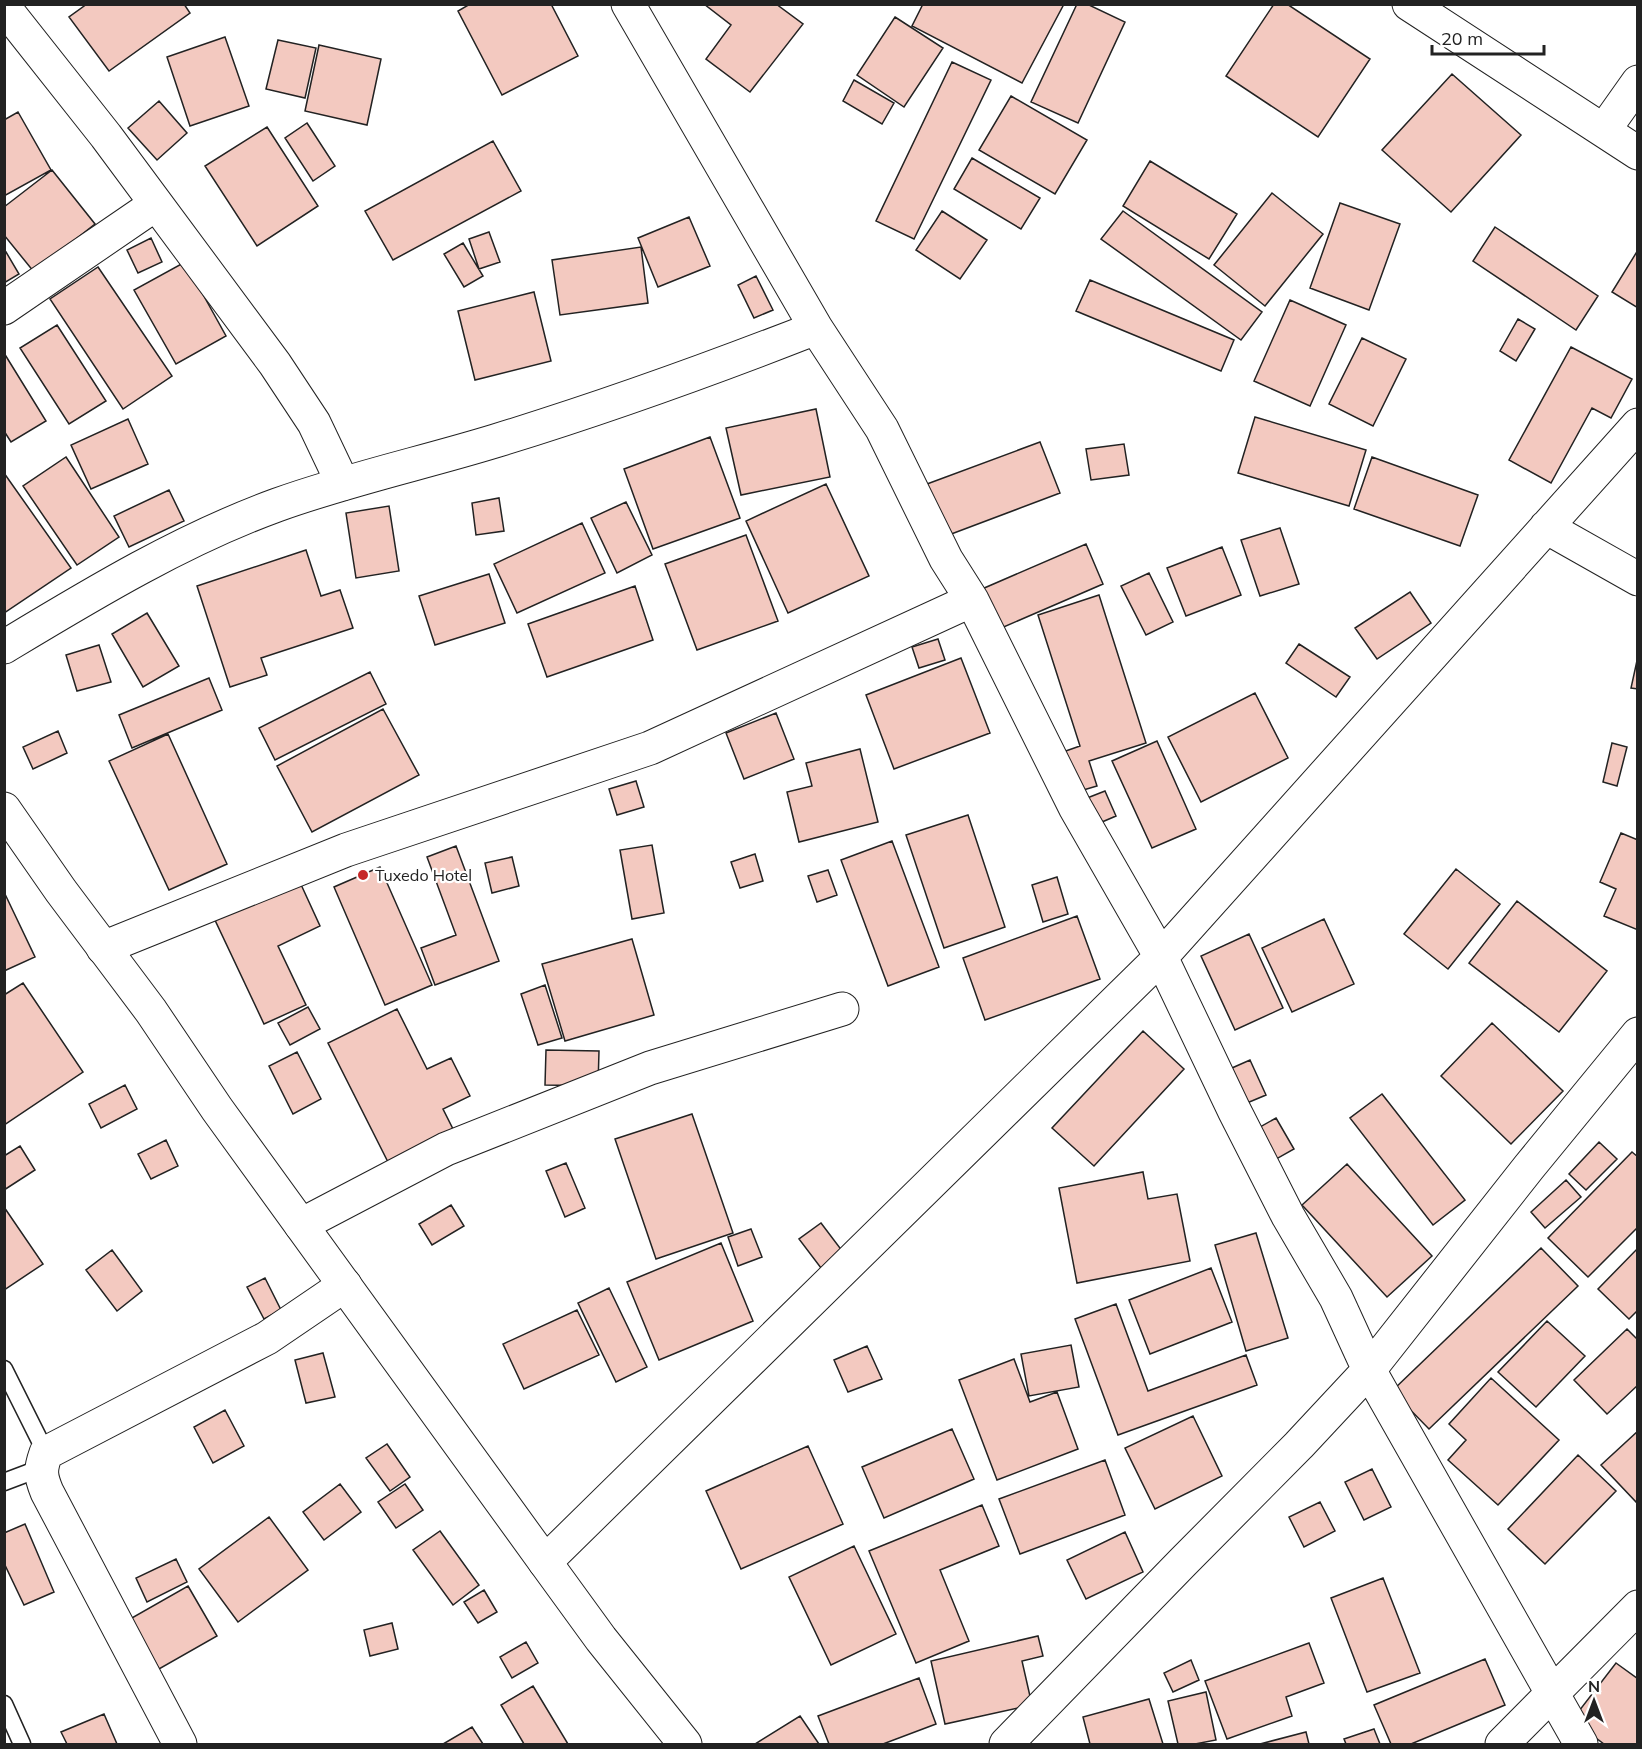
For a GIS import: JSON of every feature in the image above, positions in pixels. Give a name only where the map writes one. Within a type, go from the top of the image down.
[{"type":"street","points":[[628,4],[816,328],[882,429],[946,560],[972,600],[1075,807],[1161,957],[1234,1110],[1288,1216],[1336,1298],[1369,1370],[1551,1695],[1581,1744]]},
{"type":"street","points":[[1409,4],[1638,153]]},
{"type":"street","points":[[4,7],[156,204],[275,364],[314,423],[343,484]]},
{"type":"street","points":[[1604,130],[1638,82]]},
{"type":"street","points":[[4,308],[156,204]]},
{"type":"street","points":[[4,647],[100,589],[204,536],[277,505],[494,441],[725,364],[816,328]]},
{"type":"street","points":[[545,1562],[1161,957],[1638,425]]},
{"type":"street","points":[[1546,527],[1638,579]]},
{"type":"street","points":[[103,948],[346,850],[650,748],[972,600]]},
{"type":"street","points":[[4,809],[61,891],[151,1011],[217,1109],[601,1639],[685,1744]]},
{"type":"street","points":[[301,1225],[446,1149],[650,1068],[842,1009]]},
{"type":"street","points":[[1006,1744],[1339,1404],[1369,1370],[1529,1167],[1638,1034]]},
{"type":"street","points":[[180,1744],[47,1492],[41,1479],[44,1460],[267,1338],[345,1285]]},
{"type":"street","points":[[1502,1744],[1638,1607]]},
{"type":"lane","points":[[4,1369],[44,1460],[4,1482]]},
{"type":"lane","points":[[4,1704],[22,1744]]},
{"type":"building","points":[[87,4],[184,4],[190,13],[109,71],[69,17]]},
{"type":"building","points":[[470,4],[551,4],[578,56],[502,95],[458,11]]},
{"type":"building","points":[[704,4],[776,4],[803,24],[750,92],[706,59],[731,25]]},
{"type":"building","points":[[923,4],[1064,4],[1022,83],[912,26]]},
{"type":"building","points":[[1077,4],[1087,4],[1125,22],[1078,123],[1031,102]]},
{"type":"building","points":[[1274,4],[1287,4],[1370,59],[1318,137],[1226,76]]},
{"type":"building","points":[[895,17],[943,48],[904,107],[857,75]]},
{"type":"building","points":[[225,37],[249,106],[190,126],[167,57]]},
{"type":"building","points":[[278,40],[316,48],[305,98],[266,89]]},
{"type":"building","points":[[319,45],[381,59],[367,125],[305,111]]},
{"type":"building","points":[[952,62],[991,80],[914,239],[876,221]]},
{"type":"building","points":[[1452,74],[1521,135],[1451,212],[1382,150]]},
{"type":"building","points":[[854,80],[894,103],[882,124],[843,101]]},
{"type":"building","points":[[1011,96],[1087,140],[1055,194],[979,150]]},
{"type":"building","points":[[159,101],[187,133],[157,160],[128,128]]},
{"type":"building","points":[[18,112],[51,170],[4,196],[4,120]]},
{"type":"building","points":[[307,123],[335,166],[313,181],[285,138]]},
{"type":"building","points":[[267,127],[318,206],[257,246],[205,166]]},
{"type":"building","points":[[493,141],[521,191],[393,260],[365,211]]},
{"type":"building","points":[[972,158],[1040,198],[1021,229],[954,189]]},
{"type":"building","points":[[1150,161],[1237,214],[1209,259],[1123,206]]},
{"type":"building","points":[[52,170],[95,224],[34,272],[4,235],[4,207]]},
{"type":"building","points":[[1272,193],[1323,234],[1265,306],[1214,265]]},
{"type":"building","points":[[1340,203],[1400,224],[1369,310],[1310,288]]},
{"type":"building","points":[[942,211],[987,240],[960,279],[916,250]]},
{"type":"building","points":[[1123,211],[1262,312],[1241,340],[1101,239]]},
{"type":"building","points":[[689,217],[710,266],[658,287],[638,238]]},
{"type":"building","points":[[1495,227],[1598,296],[1576,330],[1473,261]]},
{"type":"building","points":[[489,232],[500,262],[479,269],[469,239]]},
{"type":"building","points":[[151,238],[162,262],[138,273],[127,250]]},
{"type":"building","points":[[463,243],[483,276],[464,287],[444,254]]},
{"type":"building","points":[[641,247],[648,303],[560,315],[552,260]]},
{"type":"building","points":[[1638,250],[1638,308],[1612,292]]},
{"type":"building","points":[[6,252],[19,274],[4,283],[4,253]]},
{"type":"building","points":[[185,262],[226,336],[176,364],[134,290]]},
{"type":"building","points":[[98,267],[172,376],[123,409],[50,299]]},
{"type":"building","points":[[756,276],[773,310],[754,318],[738,285]]},
{"type":"building","points":[[1090,280],[1234,340],[1221,371],[1076,311]]},
{"type":"building","points":[[534,292],[551,361],[475,380],[458,311]]},
{"type":"building","points":[[1290,300],[1346,325],[1310,406],[1254,381]]},
{"type":"building","points":[[1518,319],[1535,329],[1516,361],[1500,351]]},
{"type":"building","points":[[57,325],[106,401],[69,424],[20,348]]},
{"type":"building","points":[[1362,338],[1406,359],[1373,426],[1329,404]]},
{"type":"building","points":[[1571,347],[1632,379],[1611,418],[1592,408],[1551,483],[1509,460]]},
{"type":"building","points":[[4,353],[46,421],[11,442],[4,431]]},
{"type":"building","points":[[816,409],[830,477],[741,495],[726,428]]},
{"type":"building","points":[[1255,417],[1366,450],[1349,506],[1238,473]]},
{"type":"building","points":[[128,419],[148,464],[91,489],[71,445]]},
{"type":"building","points":[[710,437],[740,518],[653,549],[624,469]]},
{"type":"building","points":[[1040,442],[1060,493],[946,536],[927,484]]},
{"type":"building","points":[[1124,444],[1129,475],[1091,480],[1086,449]]},
{"type":"building","points":[[66,457],[119,537],[77,565],[23,486]]},
{"type":"building","points":[[1372,457],[1478,495],[1460,546],[1354,509]]},
{"type":"building","points":[[4,473],[71,568],[4,613]]},
{"type":"building","points":[[826,484],[869,576],[788,613],[746,521]]},
{"type":"building","points":[[169,490],[184,521],[129,547],[114,516]]},
{"type":"building","points":[[499,498],[504,531],[476,535],[472,503]]},
{"type":"building","points":[[626,502],[652,555],[617,573],[591,518]]},
{"type":"building","points":[[389,506],[399,571],[356,578],[346,513]]},
{"type":"building","points":[[582,523],[605,573],[517,613],[494,564]]},
{"type":"building","points":[[1280,528],[1299,584],[1260,596],[1241,540]]},
{"type":"building","points":[[746,535],[778,621],[697,650],[665,564]]},
{"type":"building","points":[[1086,544],[1103,584],[999,629],[982,589]]},
{"type":"building","points":[[1222,547],[1241,595],[1186,616],[1167,568]]},
{"type":"building","points":[[306,550],[321,596],[340,590],[353,628],[261,658],[267,675],[230,687],[197,586]]},
{"type":"building","points":[[1149,573],[1173,622],[1146,635],[1121,586]]},
{"type":"building","points":[[489,574],[505,623],[435,645],[419,596]]},
{"type":"building","points":[[635,586],[653,640],[547,677],[528,624]]},
{"type":"building","points":[[1410,592],[1431,623],[1377,659],[1355,628]]},
{"type":"building","points":[[1099,595],[1146,743],[1089,761],[1097,786],[1073,793],[1060,753],[1080,746],[1038,615]]},
{"type":"building","points":[[147,613],[179,666],[143,687],[112,634]]},
{"type":"building","points":[[938,639],[945,660],[919,668],[912,647]]},
{"type":"building","points":[[1299,644],[1350,677],[1336,697],[1286,663]]},
{"type":"building","points":[[99,645],[111,682],[77,691],[66,655]]},
{"type":"building","points":[[1638,656],[1638,689],[1631,688]]},
{"type":"building","points":[[961,658],[990,733],[894,769],[866,695]]},
{"type":"building","points":[[370,672],[386,704],[275,760],[259,728]]},
{"type":"building","points":[[209,678],[222,710],[132,748],[119,715]]},
{"type":"building","points":[[1255,693],[1288,758],[1201,802],[1168,737]]},
{"type":"building","points":[[383,709],[419,775],[312,832],[277,766]]},
{"type":"building","points":[[776,713],[794,759],[744,779],[726,733]]},
{"type":"building","points":[[58,731],[67,753],[33,769],[23,747]]},
{"type":"building","points":[[168,734],[227,864],[169,890],[109,761]]},
{"type":"building","points":[[1157,741],[1196,829],[1152,848],[1112,761]]},
{"type":"building","points":[[1612,743],[1627,747],[1617,786],[1603,782]]},
{"type":"building","points":[[860,749],[878,822],[799,842],[787,792],[812,786],[806,763]]},
{"type":"building","points":[[636,781],[644,807],[617,815],[609,789]]},
{"type":"building","points":[[1105,791],[1116,816],[1088,828],[1077,802]]},
{"type":"building","points":[[968,815],[1005,927],[944,948],[906,835]]},
{"type":"building","points":[[1621,833],[1638,840],[1638,930],[1604,916],[1616,889],[1600,882]]},
{"type":"building","points":[[892,841],[939,967],[888,986],[841,860]]},
{"type":"building","points":[[652,845],[664,913],[632,919],[620,850]]},
{"type":"building","points":[[456,846],[499,961],[435,985],[421,948],[456,935],[427,857]]},
{"type":"building","points":[[755,854],[763,881],[740,888],[731,862]]},
{"type":"building","points":[[512,857],[519,886],[492,893],[485,863]]},
{"type":"building","points":[[380,867],[432,985],[385,1005],[334,887]]},
{"type":"building","points":[[1456,869],[1500,904],[1448,969],[1404,934]]},
{"type":"building","points":[[828,870],[837,895],[817,902],[808,876]]},
{"type":"building","points":[[1057,877],[1068,914],[1043,922],[1032,885]]},
{"type":"building","points":[[298,878],[320,926],[278,946],[306,1005],[264,1024],[214,918]]},
{"type":"building","points":[[4,892],[35,957],[4,971]]},
{"type":"building","points":[[1517,901],[1607,971],[1559,1032],[1469,963]]},
{"type":"building","points":[[1077,916],[1100,979],[985,1020],[963,958]]},
{"type":"building","points":[[1324,919],[1354,984],[1292,1012],[1262,948]]},
{"type":"building","points":[[1249,934],[1283,1008],[1235,1030],[1201,956]]},
{"type":"building","points":[[632,939],[654,1015],[565,1041],[542,964]]},
{"type":"building","points":[[23,983],[83,1072],[4,1125],[4,995]]},
{"type":"building","points":[[545,985],[562,1038],[538,1045],[521,994]]},
{"type":"building","points":[[308,1007],[320,1029],[290,1045],[278,1023]]},
{"type":"building","points":[[397,1009],[427,1069],[451,1058],[470,1096],[443,1109],[455,1133],[390,1166],[328,1043]]},
{"type":"building","points":[[1492,1023],[1563,1091],[1511,1144],[1441,1076]]},
{"type":"building","points":[[1143,1031],[1184,1069],[1094,1166],[1052,1128]]},
{"type":"building","points":[[546,1050],[599,1051],[598,1086],[545,1085]]},
{"type":"building","points":[[297,1052],[321,1099],[293,1114],[269,1066]]},
{"type":"building","points":[[1250,1060],[1266,1095],[1247,1103],[1232,1068]]},
{"type":"building","points":[[125,1085],[137,1109],[101,1128],[89,1104]]},
{"type":"building","points":[[1382,1094],[1465,1200],[1433,1225],[1350,1118]]},
{"type":"building","points":[[692,1114],[733,1233],[656,1259],[615,1139]]},
{"type":"building","points":[[1276,1118],[1294,1149],[1262,1167],[1244,1136]]},
{"type":"building","points":[[166,1140],[178,1166],[151,1179],[138,1154]]},
{"type":"building","points":[[1599,1142],[1617,1159],[1586,1190],[1569,1174]]},
{"type":"building","points":[[20,1146],[35,1170],[4,1190],[4,1156]]},
{"type":"building","points":[[1632,1152],[1638,1157],[1638,1227],[1588,1277],[1548,1238]]},
{"type":"building","points":[[566,1163],[585,1208],[565,1217],[546,1171]]},
{"type":"building","points":[[1347,1164],[1432,1256],[1387,1297],[1302,1205]]},
{"type":"building","points":[[1143,1172],[1148,1199],[1177,1194],[1190,1261],[1077,1283],[1059,1188]]},
{"type":"building","points":[[1566,1180],[1581,1197],[1545,1228],[1531,1212]]},
{"type":"building","points":[[451,1205],[464,1226],[432,1245],[419,1224]]},
{"type":"building","points":[[4,1207],[43,1264],[4,1290]]},
{"type":"building","points":[[821,1223],[843,1252],[821,1268],[799,1239]]},
{"type":"building","points":[[751,1229],[762,1257],[738,1266],[728,1237]]},
{"type":"building","points":[[1256,1233],[1288,1338],[1246,1351],[1215,1245]]},
{"type":"building","points":[[721,1243],[753,1321],[659,1360],[627,1282]]},
{"type":"building","points":[[1541,1248],[1578,1286],[1429,1429],[1392,1391]]},
{"type":"building","points":[[1638,1248],[1638,1310],[1629,1319],[1598,1289]]},
{"type":"building","points":[[112,1250],[142,1291],[117,1311],[86,1270]]},
{"type":"building","points":[[1211,1268],[1232,1322],[1150,1354],[1129,1300]]},
{"type":"building","points":[[265,1278],[281,1310],[264,1319],[247,1287]]},
{"type":"building","points":[[609,1288],[647,1367],[616,1382],[578,1303]]},
{"type":"building","points":[[1116,1304],[1148,1391],[1246,1355],[1257,1385],[1118,1435],[1075,1319]]},
{"type":"building","points":[[577,1310],[599,1355],[524,1389],[503,1344]]},
{"type":"building","points":[[1547,1321],[1585,1356],[1536,1407],[1498,1372]]},
{"type":"building","points":[[1627,1329],[1638,1340],[1638,1385],[1607,1414],[1574,1380]]},
{"type":"building","points":[[1071,1345],[1079,1387],[1029,1396],[1021,1354]]},
{"type":"building","points":[[867,1346],[882,1379],[848,1392],[834,1360]]},
{"type":"building","points":[[323,1353],[335,1397],[306,1403],[295,1360]]},
{"type":"building","points":[[1014,1359],[1030,1402],[1057,1392],[1078,1449],[997,1480],[959,1380]]},
{"type":"building","points":[[1491,1378],[1559,1440],[1498,1505],[1448,1460],[1466,1440],[1449,1424]]},
{"type":"building","points":[[225,1410],[244,1446],[213,1463],[194,1427]]},
{"type":"building","points":[[1193,1416],[1222,1476],[1155,1509],[1125,1448]]},
{"type":"building","points":[[952,1429],[974,1479],[884,1518],[862,1467]]},
{"type":"building","points":[[1638,1431],[1638,1504],[1601,1465]]},
{"type":"building","points":[[387,1444],[410,1477],[390,1491],[366,1458]]},
{"type":"building","points":[[808,1446],[843,1524],[741,1569],[706,1491]]},
{"type":"building","points":[[1578,1455],[1616,1491],[1545,1564],[1508,1529]]},
{"type":"building","points":[[1105,1460],[1125,1515],[1020,1554],[999,1499]]},
{"type":"building","points":[[1372,1469],[1391,1507],[1364,1520],[1345,1482]]},
{"type":"building","points":[[340,1484],[361,1512],[324,1540],[303,1512]]},
{"type":"building","points":[[405,1484],[423,1510],[396,1528],[378,1502]]},
{"type":"building","points":[[1320,1502],[1335,1531],[1304,1547],[1289,1517]]},
{"type":"building","points":[[982,1505],[999,1546],[940,1570],[969,1641],[916,1663],[869,1551]]},
{"type":"building","points":[[269,1517],[308,1570],[238,1622],[199,1569]]},
{"type":"building","points":[[25,1524],[54,1592],[24,1605],[4,1563],[4,1533]]},
{"type":"building","points":[[440,1531],[479,1585],[453,1605],[413,1550]]},
{"type":"building","points":[[1125,1532],[1143,1572],[1086,1599],[1067,1560]]},
{"type":"building","points":[[854,1546],[896,1634],[831,1665],[789,1577]]},
{"type":"building","points":[[176,1559],[187,1582],[147,1602],[136,1578]]},
{"type":"building","points":[[1383,1578],[1420,1673],[1367,1692],[1331,1598]]},
{"type":"building","points":[[188,1586],[217,1636],[159,1669],[130,1619]]},
{"type":"building","points":[[484,1590],[497,1612],[478,1623],[464,1602]]},
{"type":"building","points":[[392,1623],[398,1649],[370,1656],[364,1630]]},
{"type":"building","points":[[1038,1636],[1043,1656],[1022,1661],[1032,1705],[945,1724],[931,1661]]},
{"type":"building","points":[[526,1642],[538,1663],[512,1678],[500,1657]]},
{"type":"building","points":[[1309,1643],[1324,1683],[1286,1697],[1292,1716],[1227,1739],[1205,1681]]},
{"type":"building","points":[[1485,1659],[1505,1705],[1411,1744],[1391,1744],[1374,1705]]},
{"type":"building","points":[[1191,1660],[1199,1680],[1173,1692],[1164,1673]]},
{"type":"building","points":[[1616,1663],[1638,1679],[1638,1744],[1604,1744],[1572,1720]]},
{"type":"building","points":[[919,1678],[936,1724],[883,1744],[829,1744],[818,1716]]},
{"type":"building","points":[[533,1686],[568,1744],[524,1744],[501,1705]]},
{"type":"building","points":[[1206,1692],[1216,1740],[1178,1744],[1168,1701]]},
{"type":"building","points":[[1149,1699],[1163,1744],[1090,1744],[1083,1717]]},
{"type":"building","points":[[104,1714],[117,1744],[67,1744],[61,1732]]},
{"type":"building","points":[[800,1716],[819,1744],[755,1744]]},
{"type":"building","points":[[472,1727],[483,1744],[443,1744]]},
{"type":"building","points":[[1374,1729],[1380,1744],[1346,1744],[1344,1739]]},
{"type":"building","points":[[1306,1732],[1309,1744],[1260,1744]]},
{"type":"place","name":"Tuxedo Hotel","points":[[363,875]]}]
